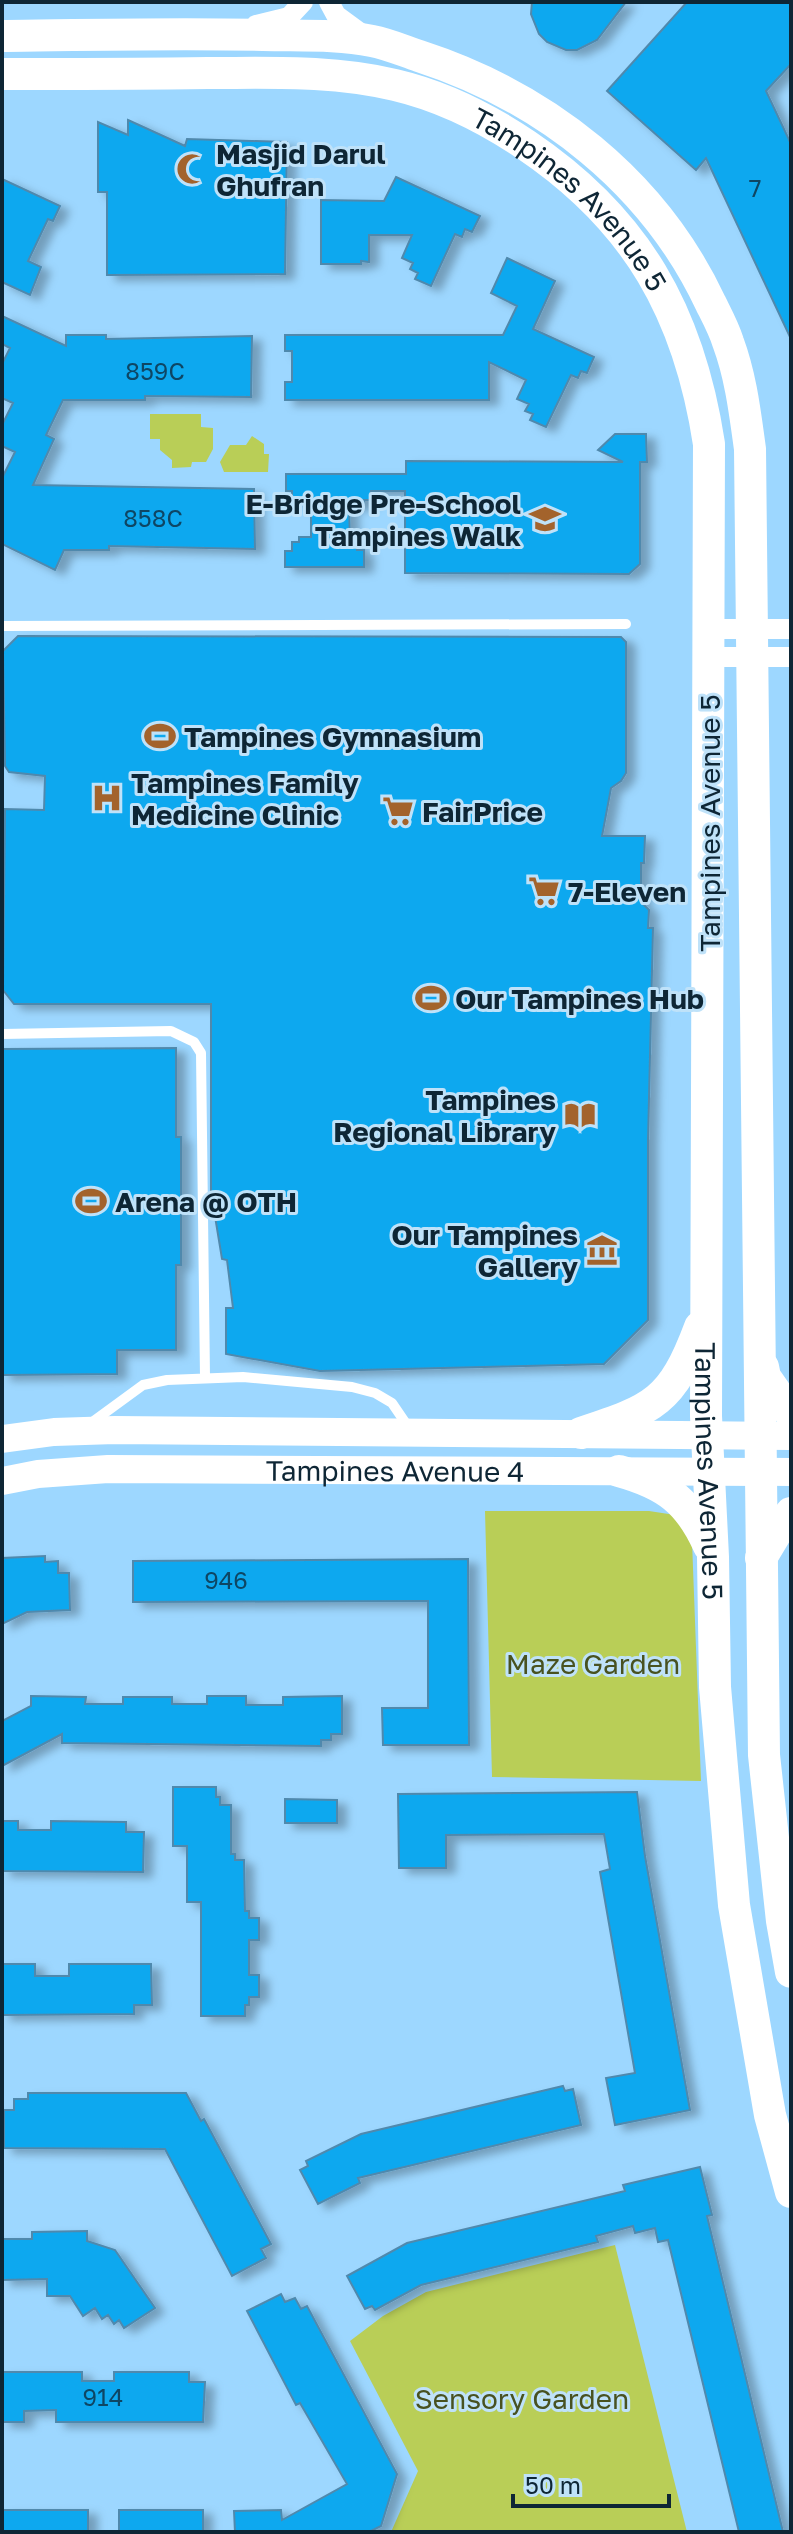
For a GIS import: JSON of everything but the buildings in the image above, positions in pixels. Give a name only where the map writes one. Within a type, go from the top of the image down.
[{"type":"main road","name":"Tampines Avenue 5","points":[[2,36],[196,33],[373,41],[455,68],[524,101],[574,135],[621,175],[664,225],[698,276],[728,341],[750,449],[758,1348],[761,1420],[775,1436],[776,1472],[761,1558],[764,1755],[782,1921],[791,1972]]},
{"type":"main road","name":"Tampines Avenue 5","points":[[2,74],[314,72],[394,85],[440,99],[491,122],[551,162],[591,195],[617,223],[646,263],[681,330],[695,371],[709,444],[706,1416],[715,1687],[734,1905],[770,2115],[791,2192]]},
{"type":"main road","points":[[581,1433],[631,1416],[658,1400],[675,1382],[688,1361],[707,1309]]},
{"type":"main road","points":[[758,1348],[765,1377],[791,1414]]},
{"type":"main road","name":"Tampines Avenue 4","points":[[9,1435],[81,1431],[775,1436]]},
{"type":"main road","name":"Tampines Avenue 4","points":[[2,1481],[38,1474],[108,1469],[776,1472]]},
{"type":"main road","points":[[619,1471],[658,1484],[682,1502],[704,1535],[713,1557]]},
{"type":"main road","points":[[761,1558],[791,1513]]},
{"type":"street","points":[[196,33],[289,17],[303,2]]},
{"type":"street","points":[[329,2],[336,15],[373,41]]},
{"type":"street","points":[[709,643],[752,643],[791,629]]},
{"type":"street","points":[[709,643],[752,643],[791,657]]},
{"type":"lane","points":[[2,626],[626,624]]},
{"type":"lane","points":[[2,1034],[171,1031],[194,1042],[201,1053],[205,1377]]},
{"type":"lane","points":[[81,1431],[143,1385],[205,1377],[278,1380],[352,1387],[375,1393],[392,1403],[412,1433]]},
{"type":"green space","points":[[150,414],[201,414],[201,427],[213,428],[213,449],[206,462],[192,462],[191,467],[172,468],[172,460],[160,450],[160,439],[150,439]]},
{"type":"green space","points":[[252,436],[264,444],[264,454],[269,454],[268,472],[224,472],[220,462],[230,445],[246,445]]},
{"type":"green space","name":"Maze Garden","points":[[485,1511],[649,1511],[675,1515],[692,1541],[701,1781],[492,1777]]},
{"type":"green space","name":"Sensory Garden","points":[[615,2245],[687,2532],[391,2532],[418,2471],[350,2341],[383,2316],[426,2292]]},
{"type":"place","name":"Masjid Darul Ghufran","points":[[192,169]]},
{"type":"place","name":"E-Bridge Pre-School Tampines Walk","points":[[545,519]]},
{"type":"place","name":"Tampines Gymnasium","points":[[160,736]]},
{"type":"place","name":"Tampines Family Medicine Clinic","points":[[107,798]]},
{"type":"place","name":"FairPrice","points":[[398,811]]},
{"type":"place","name":"7-Eleven","points":[[544,891]]},
{"type":"place","name":"Our Tampines Hub","points":[[431,998]]},
{"type":"place","name":"Tampines Regional Library","points":[[580,1115]]},
{"type":"place","name":"Arena @ OTH","points":[[91,1201]]},
{"type":"place","name":"Our Tampines Gallery","points":[[602,1250]]}]
